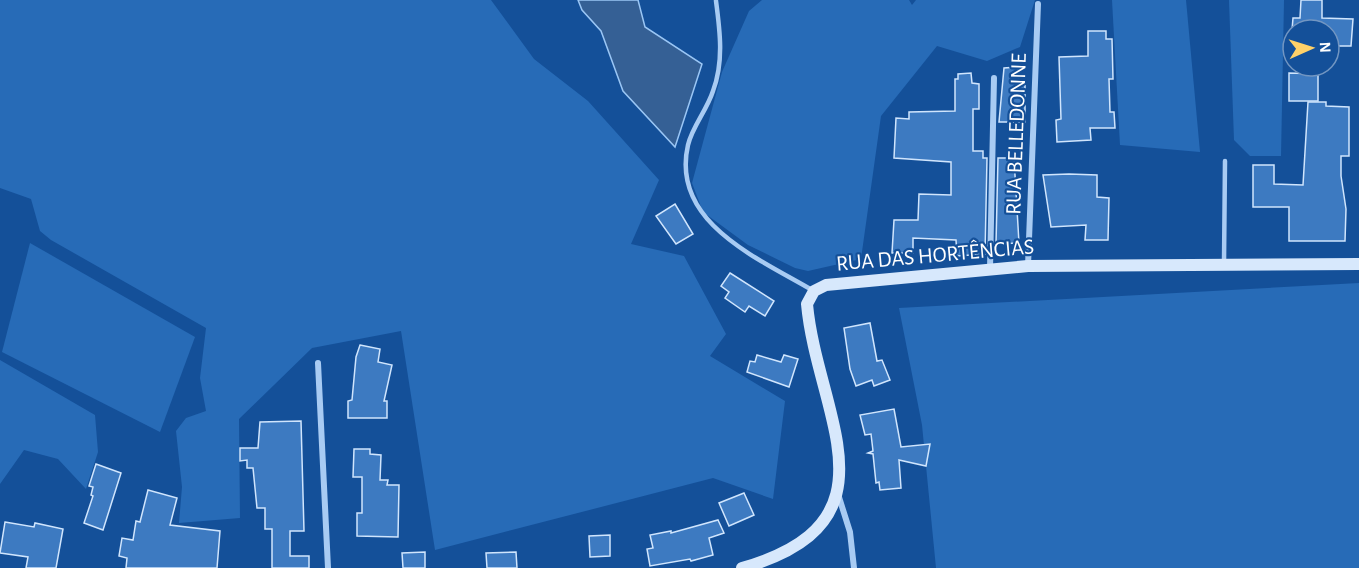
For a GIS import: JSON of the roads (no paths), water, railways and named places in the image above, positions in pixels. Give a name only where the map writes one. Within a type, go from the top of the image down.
[{"type":"street","name":"RUA BELLEDONNE","points":[[1028,266],[1038,4]]},
{"type":"street","points":[[990,269],[994,78]]},
{"type":"street","name":"RUA DAS HORTÊNCIAS","points":[[742,568],[780,556],[811,535],[828,516],[838,493],[839,451],[807,304],[814,291],[826,285],[1028,266],[1224,263],[1359,264]]},
{"type":"street","points":[[318,363],[328,568]]},
{"type":"street","points":[[838,493],[850,532],[854,568]]},
{"type":"lane","points":[[716,1],[722,45],[714,90],[688,145],[687,175],[698,210],[723,237],[814,291]]},
{"type":"lane","points":[[1224,263],[1225,161]]}]
